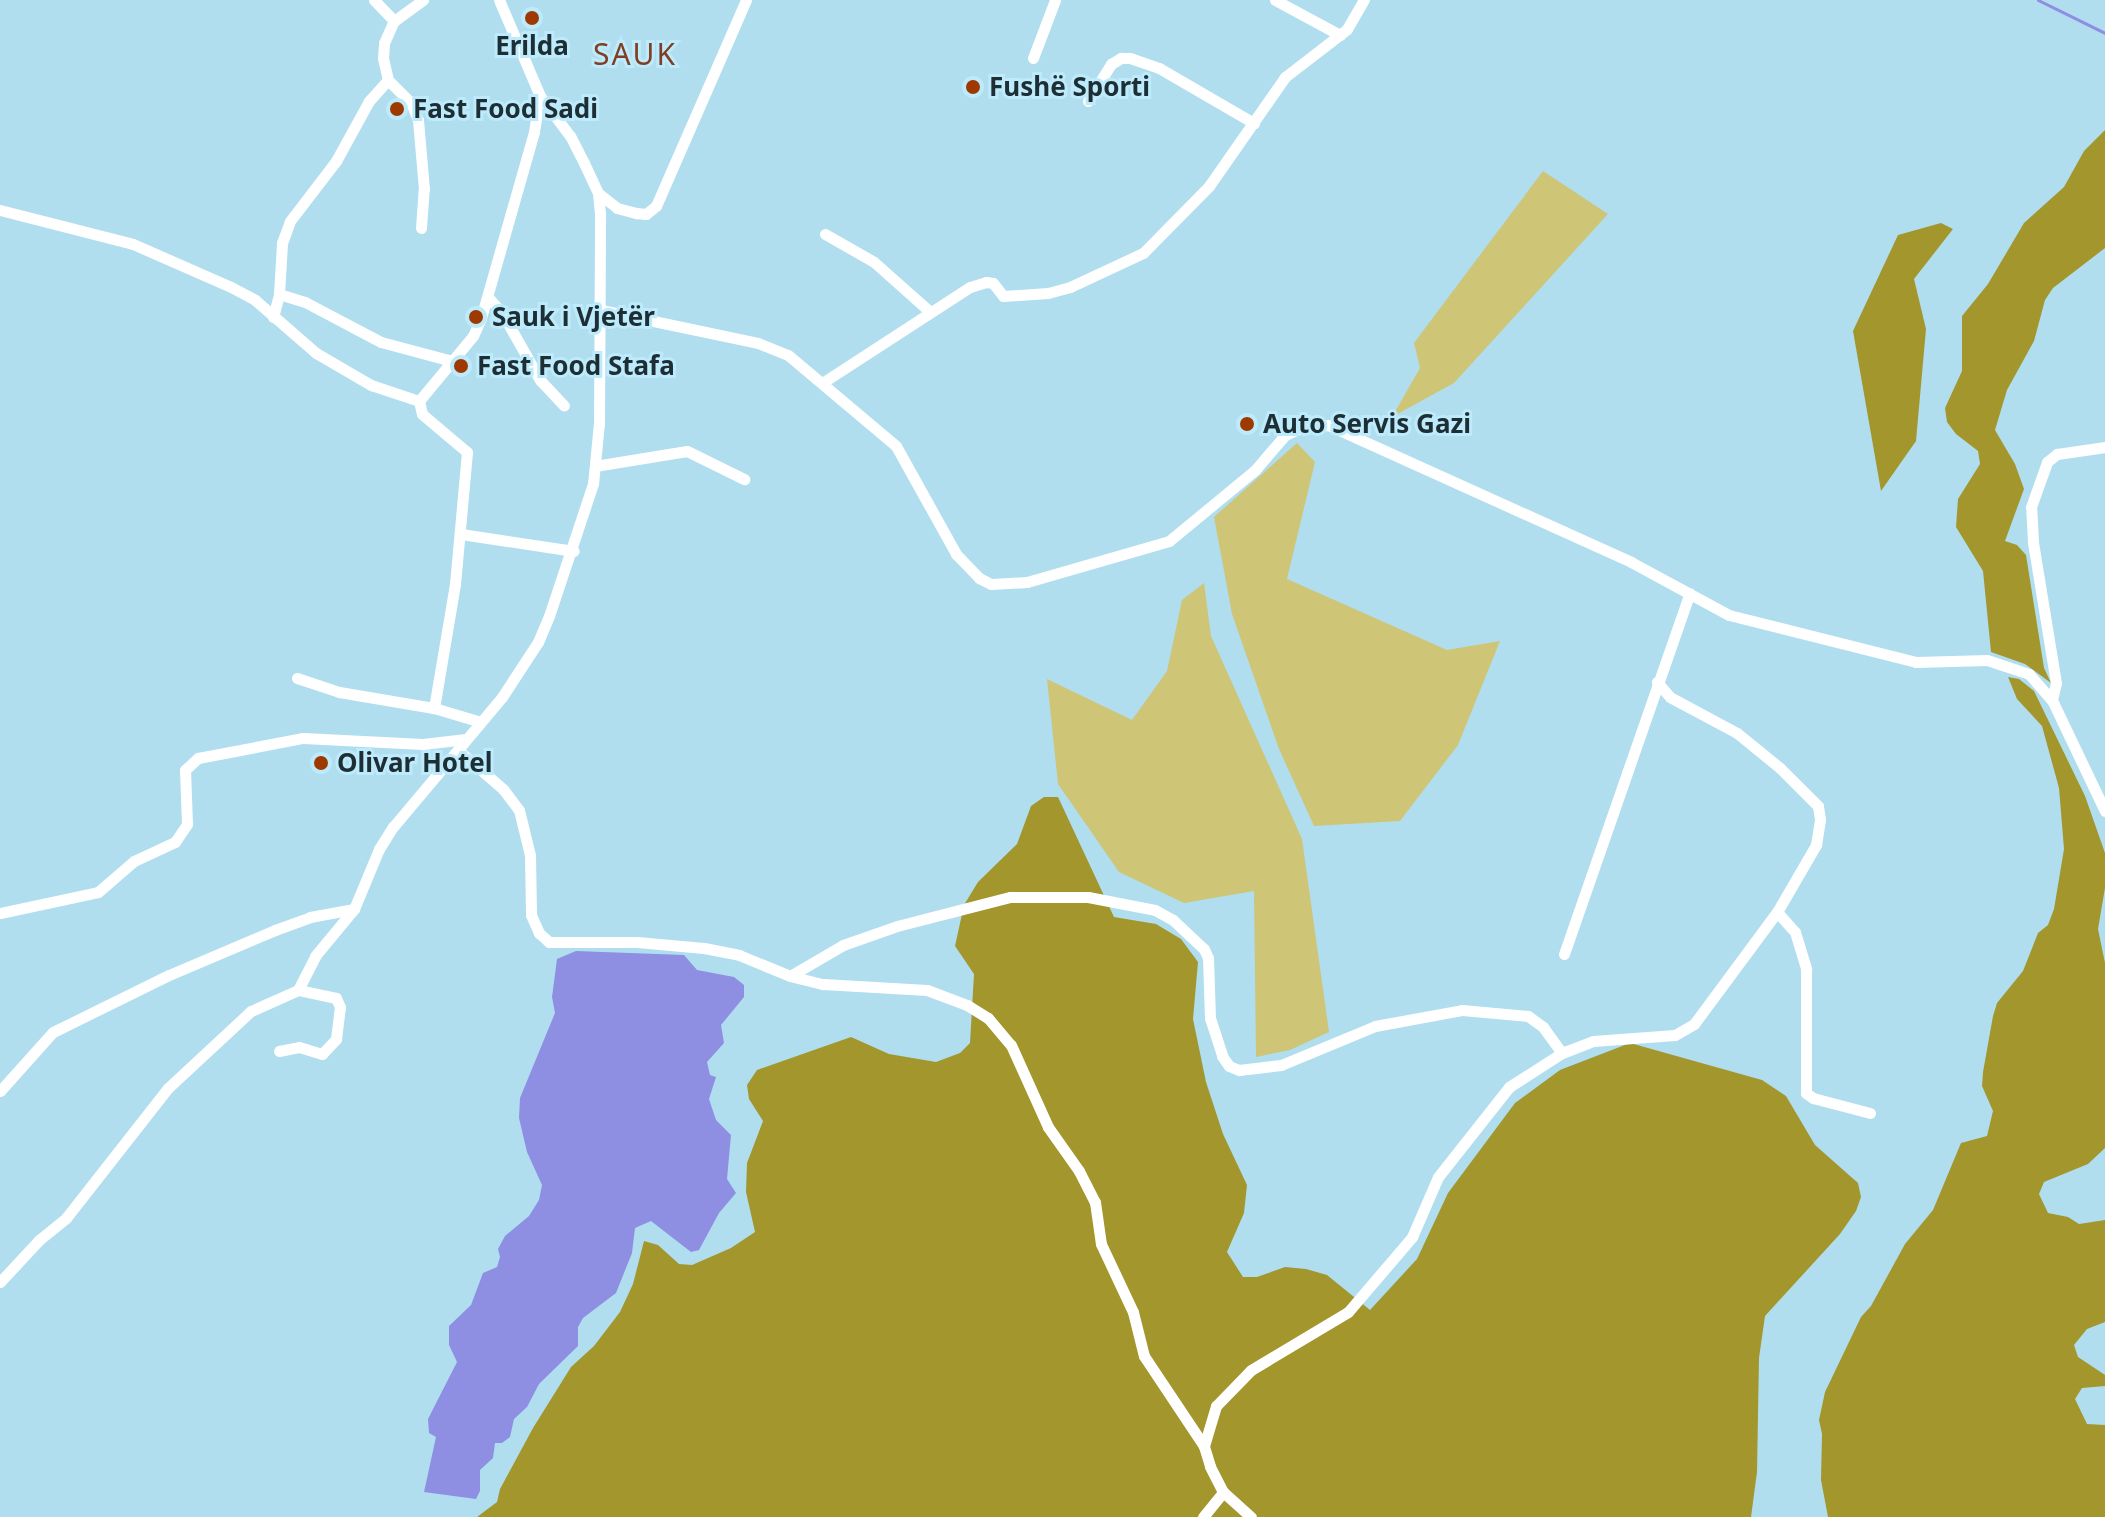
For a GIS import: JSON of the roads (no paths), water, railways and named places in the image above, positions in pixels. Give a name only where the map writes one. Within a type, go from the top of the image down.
[{"type":"street","points":[[374,0],[394,21]]},
{"type":"street","points":[[421,228],[424,189],[418,120],[411,103],[388,80],[384,43],[394,21],[423,0]]},
{"type":"street","points":[[0,1282],[39,1240],[66,1218],[168,1088],[251,1011],[298,990],[315,956],[354,909],[379,849],[393,827],[481,722],[538,642],[574,551],[595,466],[601,310],[598,193],[570,136],[540,96],[499,0]]},
{"type":"street","points":[[598,193],[617,208],[636,213],[646,214],[656,206],[746,0]]},
{"type":"street","points":[[1033,58],[1055,0]]},
{"type":"street","points":[[1275,0],[1340,35]]},
{"type":"street","points":[[822,383],[970,287],[993,283],[1003,296],[1048,293],[1070,287],[1143,253],[1209,186],[1298,63],[1340,35],[1364,0]]},
{"type":"street","points":[[1088,101],[1111,64],[1121,58],[1130,58],[1159,68],[1254,123]]},
{"type":"street","points":[[273,317],[279,294],[282,243],[290,221],[336,161],[369,101],[388,80]]},
{"type":"street","points":[[419,401],[473,336],[488,297],[534,132],[540,96]]},
{"type":"street","points":[[0,210],[150,250],[244,293],[303,345],[371,385],[419,401]]},
{"type":"street","points":[[825,234],[866,256],[929,311]]},
{"type":"street","points":[[279,294],[305,302],[381,342],[452,361]]},
{"type":"street","points":[[488,297],[502,313],[540,380],[564,406]]},
{"type":"street","points":[[601,310],[771,346],[788,355],[896,446],[956,554],[979,578],[991,584],[1027,582],[1169,541],[1255,470],[1285,435],[1305,426],[1328,425],[1631,562],[1729,615],[1894,657],[1927,663],[1987,660],[2029,674],[2052,700],[2105,811]]},
{"type":"street","points":[[419,401],[422,414],[467,452],[461,534],[434,708]]},
{"type":"street","points":[[2052,700],[2056,683],[2033,542],[2031,507],[2047,462],[2057,454],[2105,447]]},
{"type":"street","points":[[595,466],[687,451],[744,479]]},
{"type":"street","points":[[461,534],[574,551]]},
{"type":"street","points":[[1564,954],[1690,593]]},
{"type":"street","points":[[297,678],[339,692],[434,708],[481,722]]},
{"type":"street","points":[[1204,1446],[1216,1406],[1236,1384],[1251,1370],[1348,1312],[1412,1237],[1438,1177],[1509,1087],[1562,1053],[1593,1041],[1685,1031],[1719,993],[1777,912],[1816,845],[1820,819],[1818,806],[1780,768],[1737,733],[1670,697],[1657,682]]},
{"type":"street","points":[[0,913],[98,892],[134,861],[175,842],[187,824],[185,770],[198,758],[303,738],[423,744],[466,739]]},
{"type":"street","points":[[458,750],[503,789],[519,810],[530,855],[531,915],[539,933],[549,942],[637,942],[704,948],[739,955],[790,976],[848,987],[927,990],[967,1005],[988,1018],[1004,1036],[1027,1073],[1048,1127],[1079,1171],[1095,1202],[1101,1244],[1133,1312],[1144,1356],[1204,1446],[1223,1492],[1251,1517]]},
{"type":"street","points":[[790,976],[843,945],[897,926],[1010,897],[1088,897],[1155,910],[1173,920],[1204,949],[1208,958],[1210,1018],[1222,1056],[1229,1066],[1239,1070],[1281,1065],[1375,1026],[1462,1010],[1528,1016],[1556,1040],[1562,1053]]},
{"type":"street","points":[[0,1091],[53,1032],[105,1010],[169,975],[275,930],[310,917],[354,909]]},
{"type":"street","points":[[1777,912],[1795,932],[1806,969],[1806,1093],[1870,1113]]},
{"type":"street","points":[[279,1051],[299,1047],[322,1054],[336,1039],[339,1002],[298,990]]},
{"type":"street","points":[[1203,1517],[1223,1492]]},
{"type":"waterway","points":[[2038,0],[2105,33]]},
{"type":"place","name":"Erilda","points":[[532,18]]},
{"type":"place","name":"Fushë Sporti","points":[[973,87]]},
{"type":"place","name":"Fast Food Sadi","points":[[397,109]]},
{"type":"place","name":"Sauk i Vjetër","points":[[476,317]]},
{"type":"place","name":"Fast Food Stafa","points":[[461,366]]},
{"type":"place","name":"Auto Servis Gazi","points":[[1247,424]]},
{"type":"place","name":"Olivar Hotel","points":[[321,763]]},
{"type":"district","name":"SAUK","points":[[635,54]]}]
